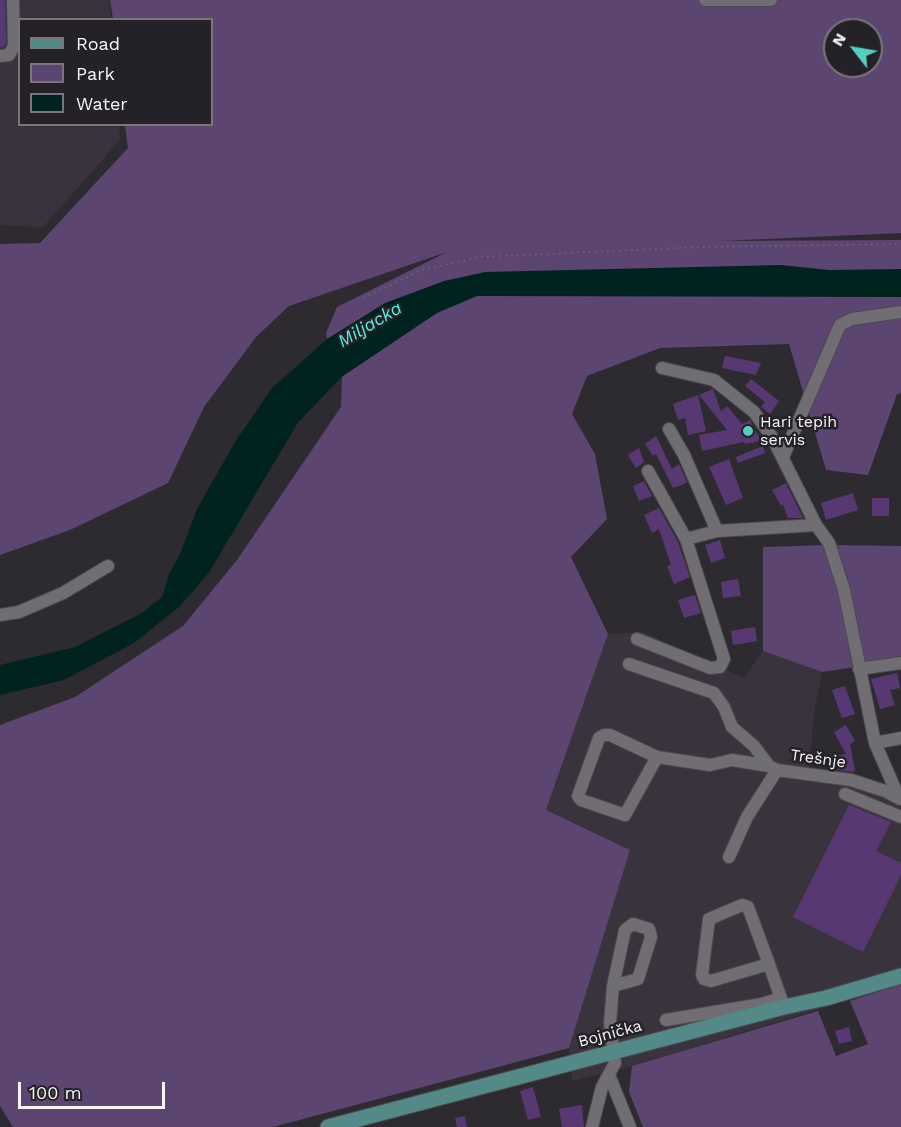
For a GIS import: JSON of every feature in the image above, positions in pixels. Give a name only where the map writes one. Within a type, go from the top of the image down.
[{"type":"main road","name":"Bojnička","points":[[328,1127],[613,1052],[782,1002],[826,998],[901,976]]},
{"type":"street","points":[[0,57],[9,55],[14,46],[13,0]]},
{"type":"street","points":[[705,0],[771,0]]},
{"type":"street","points":[[783,457],[840,325],[852,319],[901,312]]},
{"type":"street","name":"Trešnje","points":[[662,368],[704,376],[724,386],[754,412],[783,457],[816,525],[829,543],[844,590],[875,743],[899,796]]},
{"type":"street","points":[[669,429],[684,455],[717,531]]},
{"type":"street","points":[[637,639],[710,668],[716,669],[723,663],[724,659],[686,539],[648,471]]},
{"type":"street","points":[[686,539],[717,531],[816,525]]},
{"type":"street","points":[[0,615],[19,612],[63,592],[108,566]]},
{"type":"street","points":[[859,669],[901,663]]},
{"type":"street","name":"Trešnje","points":[[629,664],[714,693],[724,707],[732,728],[754,746],[773,768],[851,780],[899,796]]},
{"type":"street","points":[[657,756],[626,815],[581,800],[579,796],[599,738],[604,735],[610,735],[657,756],[710,765],[732,760],[773,768],[729,856]]},
{"type":"street","points":[[875,743],[901,738]]},
{"type":"street","points":[[845,794],[901,817]]},
{"type":"street","points":[[666,1020],[782,1002],[768,964],[745,905],[708,919],[702,975],[704,979],[711,981],[768,964]]},
{"type":"street","points":[[592,1127],[602,1087],[615,1063],[610,1023],[613,986],[626,930],[633,924],[649,929],[651,937],[638,979],[613,986]]},
{"type":"street","points":[[609,1075],[630,1127]]},
{"type":"path","points":[[363,298],[422,270],[479,257],[702,247],[901,244]]},
{"type":"shaded area","points":[[0,0],[109,0],[111,18],[18,18],[18,126],[119,126],[120,140],[43,227],[0,225]]},
{"type":"shaded area","points":[[643,632],[744,678],[763,651],[822,672],[814,714],[809,771],[901,795],[901,984],[632,1066],[572,1081],[569,1048],[630,850],[546,810],[608,634]]},
{"type":"green space","points":[[110,0],[901,0],[901,233],[720,241],[901,240],[901,393],[897,394],[868,475],[826,470],[789,344],[660,348],[587,376],[572,414],[595,454],[607,519],[571,557],[608,634],[546,810],[630,850],[569,1048],[273,1127],[13,1127],[0,1106],[0,725],[75,697],[183,626],[237,560],[341,407],[342,377],[298,423],[209,573],[192,591],[332,360],[326,333],[337,307],[447,252],[289,306],[256,337],[204,407],[168,483],[70,530],[0,555],[0,244],[40,243],[128,148],[125,126],[213,126],[213,18],[113,18]]},
{"type":"green space","points":[[901,546],[901,660],[822,672],[763,651],[763,547]]},
{"type":"green space","points":[[901,984],[901,1127],[643,1127],[629,1092],[632,1066],[818,1011],[836,1056],[868,1044],[850,1001]]},
{"type":"water","name":"Miljacka","points":[[781,265],[829,270],[901,269],[901,297],[477,296],[437,313],[343,376],[298,423],[209,573],[179,607],[134,643],[64,680],[0,695],[0,665],[75,647],[142,613],[162,597],[169,574],[180,554],[197,509],[235,442],[272,388],[327,339],[385,303],[444,281],[485,272]]},
{"type":"building","points":[[0,0],[5,0],[6,44],[3,47],[0,47]]},
{"type":"building","points":[[725,356],[761,363],[756,375],[722,368]]},
{"type":"building","points":[[751,379],[779,401],[770,414],[761,407],[765,402],[745,386]]},
{"type":"building","points":[[713,389],[721,411],[727,406],[742,424],[750,420],[761,441],[745,444],[744,442],[702,451],[699,435],[727,430],[699,395]]},
{"type":"building","points":[[698,395],[706,431],[688,435],[685,418],[678,420],[673,404]]},
{"type":"building","points":[[656,436],[672,469],[679,464],[687,482],[682,485],[673,488],[656,454],[653,456],[645,444]]},
{"type":"building","points":[[763,446],[765,453],[738,463],[736,457]]},
{"type":"building","points":[[639,448],[644,462],[636,468],[628,455]]},
{"type":"building","points":[[729,459],[743,498],[726,505],[709,467]]},
{"type":"building","points":[[644,481],[652,496],[639,501],[633,486]]},
{"type":"building","points":[[786,483],[803,518],[788,518],[783,505],[781,506],[772,490]]},
{"type":"building","points":[[853,493],[858,510],[826,520],[821,503]]},
{"type":"building","points":[[872,498],[889,498],[889,516],[872,516]]},
{"type":"building","points":[[659,508],[678,542],[690,577],[674,584],[667,566],[671,565],[659,529],[652,533],[644,515]]},
{"type":"building","points":[[720,540],[725,558],[711,563],[705,545]]},
{"type":"building","points":[[738,579],[741,596],[723,598],[721,582]]},
{"type":"building","points":[[695,595],[701,613],[684,618],[678,600]]},
{"type":"building","points":[[755,627],[757,641],[733,645],[731,631]]},
{"type":"building","points":[[897,673],[900,688],[890,690],[895,705],[880,709],[871,679]]},
{"type":"building","points":[[845,686],[855,714],[842,718],[832,690]]},
{"type":"building","points":[[846,725],[855,741],[850,744],[855,771],[851,772],[838,770],[835,756],[846,754],[834,732]]},
{"type":"building","points":[[849,805],[891,822],[876,851],[901,863],[901,875],[863,952],[793,917]]},
{"type":"building","points":[[849,1027],[852,1041],[839,1044],[835,1031]]},
{"type":"building","points":[[533,1087],[541,1117],[528,1120],[520,1091]]},
{"type":"building","points":[[582,1105],[584,1127],[562,1127],[559,1109]]},
{"type":"building","points":[[465,1116],[467,1127],[457,1127],[455,1118]]},
{"type":"place","name":"Hari tepih servis","points":[[748,431]]}]
